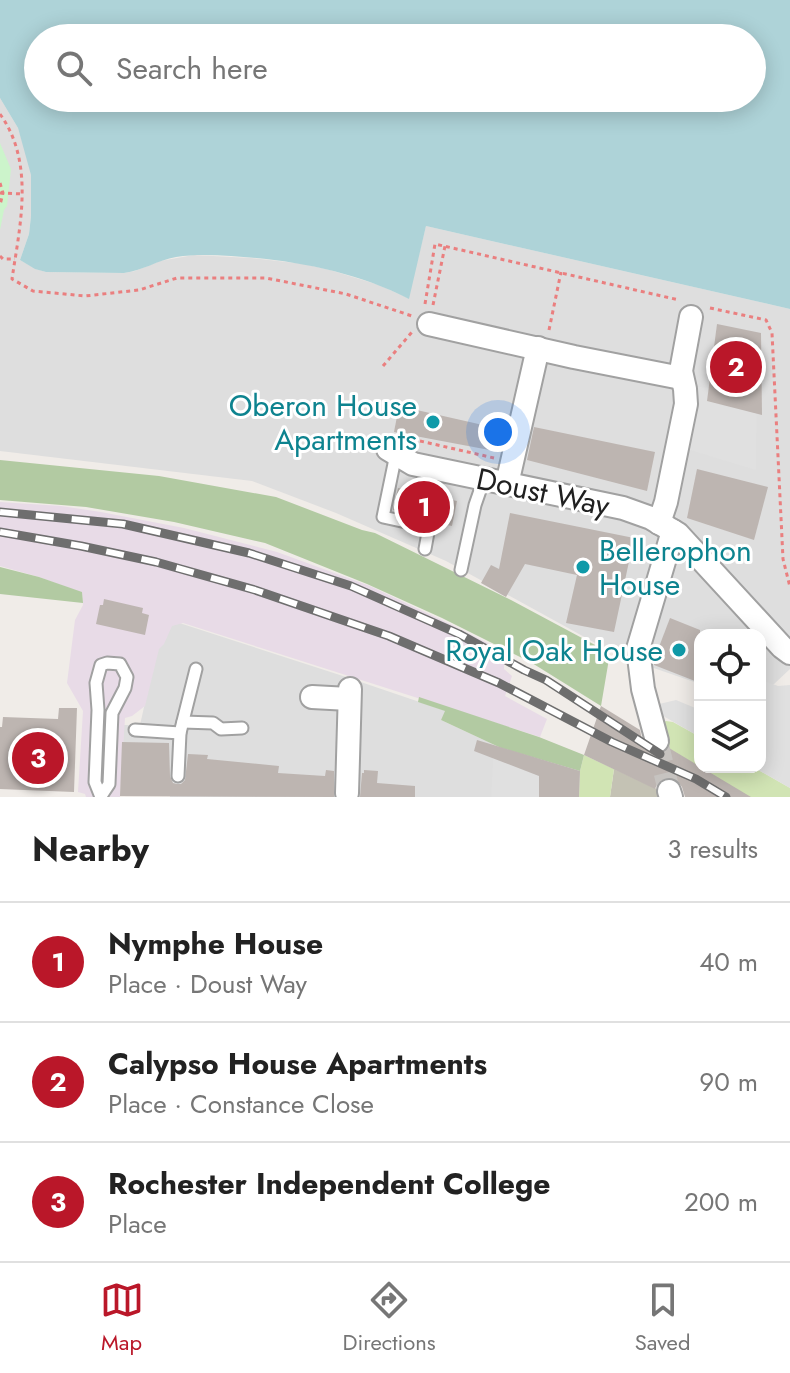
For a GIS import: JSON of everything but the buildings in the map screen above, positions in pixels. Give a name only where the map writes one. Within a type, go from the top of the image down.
[{"type":"street","points":[[657,741],[643,689],[638,649],[666,527],[666,502],[686,404],[681,378],[691,317]]},
{"type":"street","points":[[421,328],[542,348],[681,378]]},
{"type":"street","points":[[507,484],[542,348]]},
{"type":"street","name":"Doust Way","points":[[392,452],[413,464],[623,508],[651,518],[678,534],[790,653]]},
{"type":"street","points":[[312,697],[349,694],[347,793]]},
{"type":"lane","points":[[392,452],[383,517],[429,527],[425,549]]},
{"type":"lane","points":[[461,570],[484,479]]},
{"type":"lane","points":[[116,662],[127,677],[112,713],[109,784],[101,796],[95,782],[96,683],[101,665],[116,662]]},
{"type":"lane","points":[[178,776],[181,727],[196,669]]},
{"type":"lane","points":[[135,730],[211,722],[221,729],[242,728]]},
{"type":"path","points":[[0,183],[0,205]]},
{"type":"path","points":[[2,194],[23,194]]},
{"type":"path","points":[[383,366],[421,328],[445,246]]},
{"type":"path","points":[[0,256],[15,259]]},
{"type":"path","points":[[542,348],[561,272]]},
{"type":"shaded area","points":[[0,98],[18,128],[31,175],[29,234],[20,260],[46,272],[124,273],[160,261],[194,255],[251,258],[330,270],[379,285],[408,298],[426,226],[790,309],[790,669],[766,691],[766,629],[694,629],[694,682],[619,656],[446,561],[336,513],[252,481],[0,451]]},
{"type":"shaded area","points":[[690,386],[757,393],[756,470],[677,446]]},
{"type":"shaded area","points":[[0,502],[61,506],[184,528],[277,552],[370,586],[507,653],[504,669],[512,676],[505,696],[547,719],[540,737],[183,623],[172,626],[159,649],[145,706],[125,718],[120,797],[86,797],[78,792],[83,711],[67,683],[75,620],[83,605],[82,593],[0,566]]},
{"type":"shaded area","points":[[164,618],[446,711],[441,720],[501,748],[580,771],[579,797],[170,797],[170,776],[121,774],[124,725],[140,725]]},
{"type":"shaded area","points":[[766,682],[778,686],[790,685],[790,788],[764,773],[766,773]]},
{"type":"shaded area","points":[[676,700],[694,708],[694,734],[658,713],[655,705]]},
{"type":"shaded area","points":[[493,758],[539,776],[539,797],[491,797]]},
{"type":"shaded area","points":[[614,769],[659,790],[661,797],[610,797]]},
{"type":"green space","points":[[0,143],[11,169],[7,206],[0,230]]},
{"type":"green space","points":[[0,460],[159,476],[276,497],[375,533],[610,653],[601,706],[532,663],[442,618],[265,543],[174,522],[86,507],[0,500]]},
{"type":"green space","points":[[0,567],[82,592],[83,603],[0,594]]},
{"type":"green space","points":[[419,697],[584,755],[580,771],[501,748],[441,720],[445,711],[418,702]]},
{"type":"green space","points":[[673,722],[694,734],[694,768],[667,747],[661,724]]},
{"type":"green space","points":[[584,755],[614,769],[610,797],[579,797]]},
{"type":"green space","points":[[703,773],[764,773],[790,788],[790,797],[746,797]]},
{"type":"water","points":[[0,0],[790,0],[790,309],[426,226],[409,299],[367,281],[323,268],[231,256],[176,257],[124,273],[46,272],[20,260],[29,234],[31,175],[18,128],[0,98]]},
{"type":"tunnel","points":[[657,741],[669,791]]},
{"type":"railway","points":[[0,512],[123,524],[249,553],[351,586],[459,634],[546,680],[660,754]]},
{"type":"railway","points":[[0,532],[156,562],[255,590],[389,636],[499,683],[612,742],[696,779],[726,797]]},
{"type":"place","name":"Calypso House Apartments","points":[[736,367]]},
{"type":"place","name":"Oberon House Apartments","points":[[433,422]]},
{"type":"place","name":"Nymphe House","points":[[424,507]]},
{"type":"place","name":"Bellerophon House","points":[[583,567]]},
{"type":"place","name":"Royal Oak House","points":[[679,650]]},
{"type":"place","name":"Rochester Independent College","points":[[38,758]]}]
